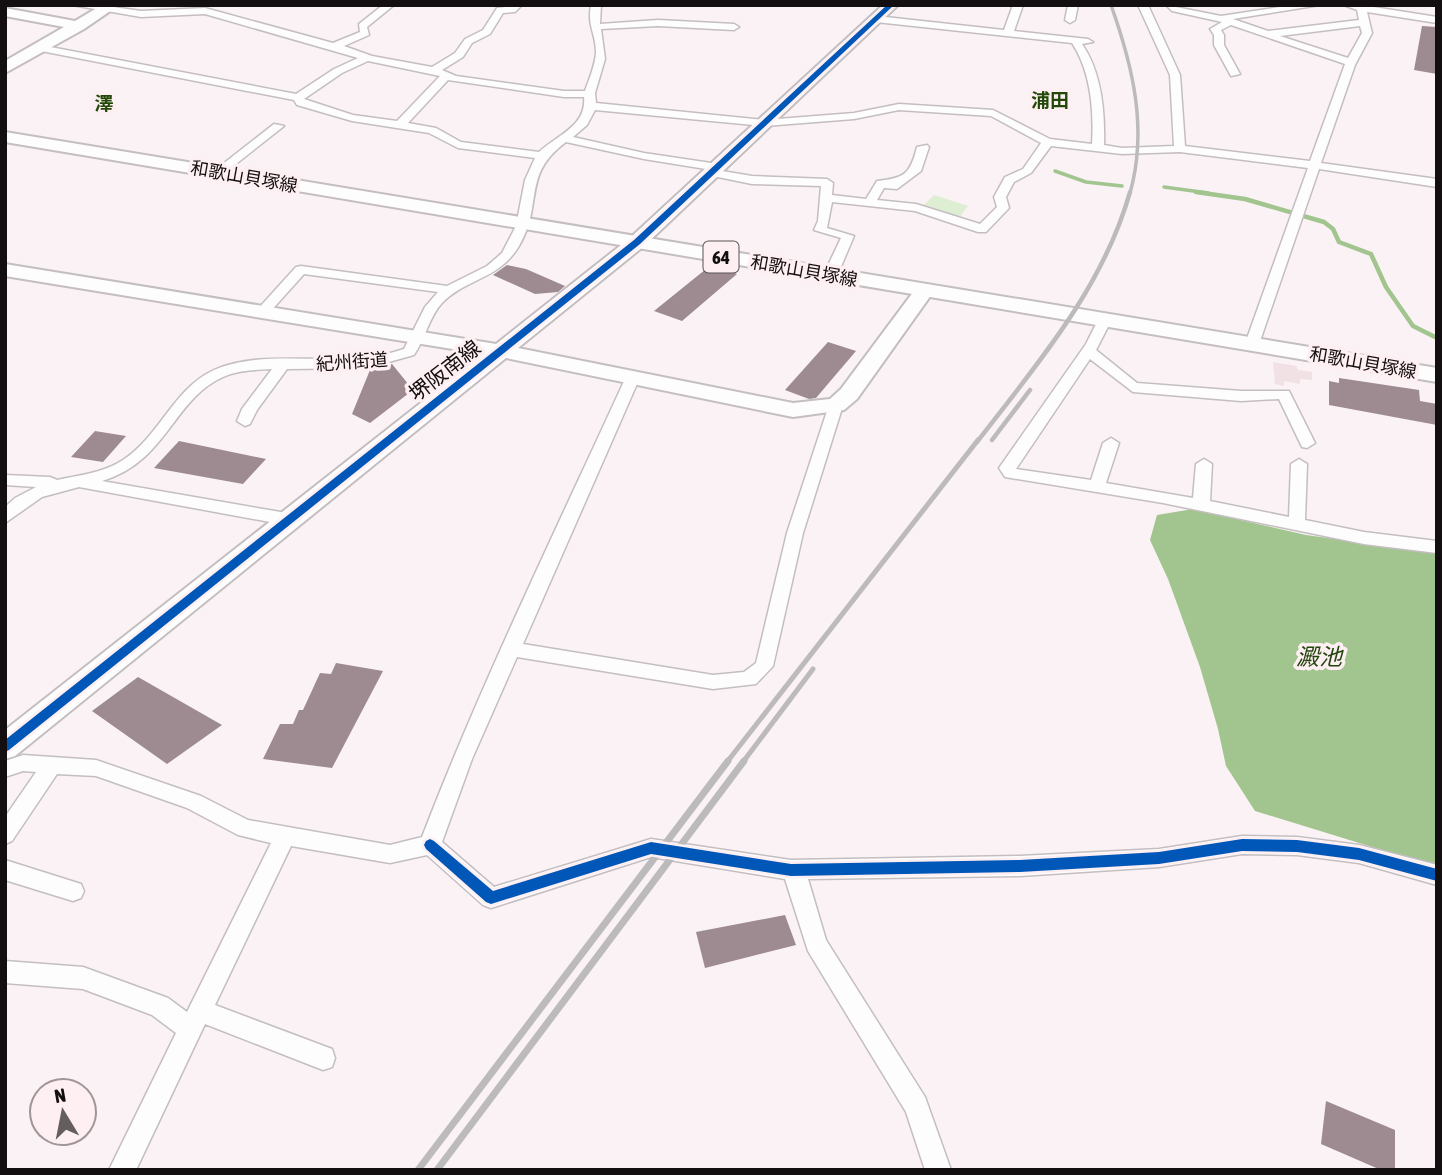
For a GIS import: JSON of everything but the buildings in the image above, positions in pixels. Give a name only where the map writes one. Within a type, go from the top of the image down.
[{"type":"main road","points":[[5,12],[79,26]]},
{"type":"main road","name":"堺阪南線","points":[[5,747],[637,242],[884,12]]},
{"type":"main road","name":"和歌山貝塚線","points":[[5,137],[1437,375]]},
{"type":"street","points":[[77,5],[108,7],[141,14],[205,11],[334,46],[367,58],[434,70],[446,76],[590,100],[765,123],[823,120],[914,106],[993,113],[1048,142],[1147,152],[1180,149],[1250,156],[1437,183]]},
{"type":"street","points":[[160,12],[197,5]]},
{"type":"street","points":[[334,46],[362,36],[366,33],[362,26],[389,5]]},
{"type":"street","points":[[434,70],[459,55],[468,41],[487,32],[500,10],[512,10],[517,5]]},
{"type":"street","name":"紀州街道","points":[[5,517],[34,492],[48,486],[115,472],[132,462],[211,376],[235,368],[380,362],[409,352],[436,302],[449,290],[499,263],[524,224],[526,195],[542,156],[581,124],[598,72],[601,47],[594,27],[596,5]]},
{"type":"street","points":[[1008,33],[1018,5]]},
{"type":"street","points":[[1070,20],[1073,5]]},
{"type":"street","points":[[1143,5],[1175,75],[1180,149]]},
{"type":"street","points":[[1171,5],[1175,9],[1224,20],[1352,63]]},
{"type":"street","points":[[1235,74],[1219,46],[1219,35],[1215,29],[1224,20],[1315,5]]},
{"type":"street","points":[[1355,6],[1437,20]]},
{"type":"street","points":[[1252,344],[1313,167],[1352,63],[1367,33],[1366,22],[1355,6]]},
{"type":"street","points":[[5,68],[108,7]]},
{"type":"street","points":[[884,12],[1008,33],[1088,42]]},
{"type":"street","points":[[1266,34],[1366,22]]},
{"type":"street","points":[[594,27],[658,23],[734,27]]},
{"type":"street","points":[[1075,41],[1083,51],[1099,112],[1098,147]]},
{"type":"street","points":[[40,48],[298,98],[338,71],[367,58]]},
{"type":"street","points":[[400,125],[446,76]]},
{"type":"street","points":[[298,98],[300,103],[342,116],[432,130],[458,145],[542,156]]},
{"type":"street","points":[[218,173],[278,126]]},
{"type":"street","points":[[563,138],[752,180],[827,183],[824,221],[820,230],[848,236],[830,276]]},
{"type":"street","points":[[826,198],[916,208],[982,229],[1003,208],[1000,197],[1009,180],[1027,171],[1048,142]]},
{"type":"street","points":[[869,203],[881,184],[892,186],[917,169],[923,147]]},
{"type":"street","points":[[5,270],[264,310],[502,351],[793,410],[836,405]]},
{"type":"street","points":[[264,310],[302,270],[449,290]]},
{"type":"street","points":[[510,649],[713,682],[749,679],[764,666],[795,533],[836,405],[849,394],[924,291]]},
{"type":"street","points":[[1104,321],[1088,350],[1007,468],[1011,473],[1364,538],[1437,547]]},
{"type":"street","points":[[1088,350],[1133,387],[1241,396],[1284,394],[1307,443]]},
{"type":"street","points":[[245,421],[250,409],[282,365]]},
{"type":"street","points":[[430,845],[462,759],[633,377]]},
{"type":"street","points":[[1097,487],[1111,443]]},
{"type":"street","points":[[1201,506],[1205,464]]},
{"type":"street","points":[[1297,526],[1299,464]]},
{"type":"street","points":[[5,480],[97,485],[292,520]]},
{"type":"street","points":[[5,769],[23,763],[96,768],[194,802],[246,829],[390,854],[430,845]]},
{"type":"street","points":[[5,835],[52,765]]},
{"type":"street","points":[[122,1170],[285,836]]},
{"type":"street","points":[[430,845],[491,898],[651,848],[791,870],[1034,865],[1159,858],[1242,845],[1297,846],[1359,853],[1437,875]]},
{"type":"street","points":[[5,870],[73,891]]},
{"type":"street","points":[[791,870],[798,880],[816,944],[916,1106],[937,1170]]},
{"type":"street","points":[[7,975],[83,978],[196,1020],[323,1058]]},
{"type":"shaded area","points":[[934,195],[968,206],[959,218],[922,207]]},
{"type":"shaded area","points":[[1273,362],[1312,372],[1312,380],[1300,379],[1300,384],[1284,381],[1284,386],[1275,384]]},
{"type":"water","name":"澱池","points":[[1193,509],[1306,535],[1437,553],[1437,867],[1255,811],[1226,766],[1200,667],[1168,579],[1150,540],[1157,515]]},
{"type":"waterway","points":[[1055,171],[1086,182],[1122,186]]},
{"type":"waterway","points":[[1164,187],[1208,193]]},
{"type":"waterway","points":[[1196,192],[1245,199],[1324,222],[1333,229],[1339,242],[1371,254],[1386,287],[1413,326],[1437,338]]},
{"type":"railway","points":[[1111,5],[1126,52],[1138,122],[1138,145],[1130,193]]},
{"type":"railway","points":[[977,442],[1045,354],[1086,293],[1118,227],[1130,192]]},
{"type":"railway","points":[[992,440],[1030,390]]},
{"type":"railway","points":[[727,762],[978,440]]},
{"type":"railway","points":[[743,762],[813,669]]},
{"type":"railway","points":[[418,1170],[728,761]]},
{"type":"railway","points":[[437,1170],[744,761]]},
{"type":"cycle path","points":[[5,747],[637,242],[891,5]]},
{"type":"cycle path","points":[[430,845],[491,898],[651,848],[791,870],[1020,866],[1159,858],[1242,845],[1297,846],[1359,854],[1437,875]]},
{"type":"district","name":"浦田","points":[[1050,100]]},
{"type":"district","name":"澤","points":[[104,103]]}]
